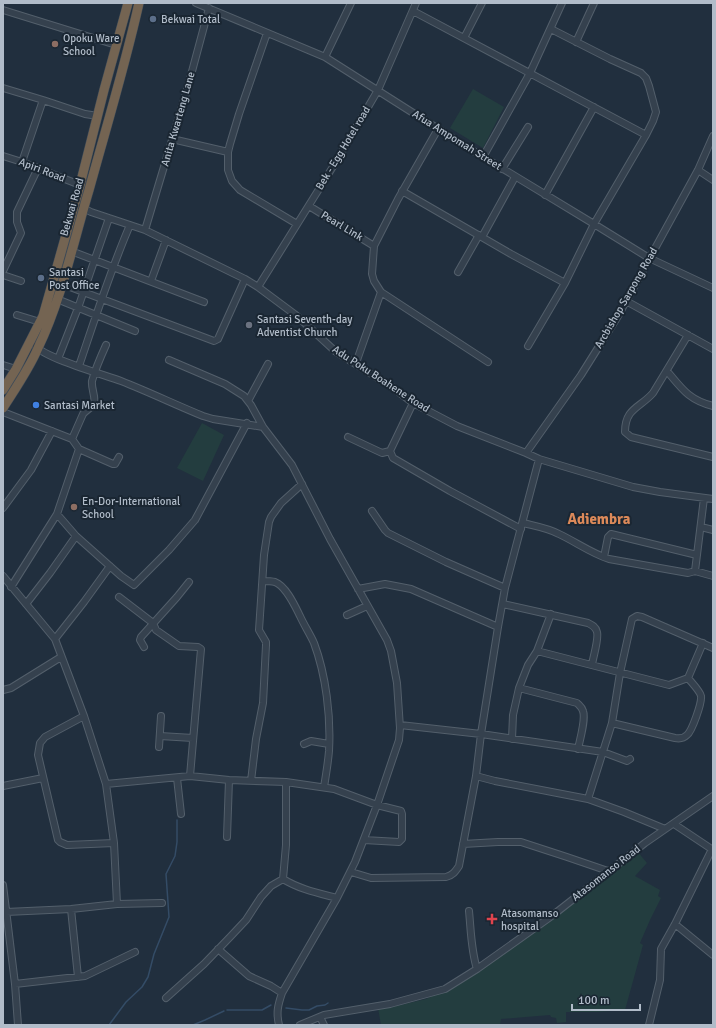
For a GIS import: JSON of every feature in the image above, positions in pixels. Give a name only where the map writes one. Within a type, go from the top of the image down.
[{"type":"highway","name":"Bekwai Road","points":[[3,390],[8,366],[32,339],[43,316],[80,185],[128,3]]},
{"type":"highway","name":"Bekwai Road","points":[[3,408],[27,370],[38,349],[57,299],[116,94],[139,3]]},
{"type":"highway","points":[[104,90],[116,94]]},
{"type":"street","name":"Afua Ampomah Street","points":[[196,3],[325,57],[502,169],[649,258],[713,288]]},
{"type":"street","points":[[325,57],[351,3]]},
{"type":"street","name":"Bek - Egg Hotel road","points":[[258,287],[334,165],[378,90],[416,3]]},
{"type":"street","points":[[464,38],[482,3]]},
{"type":"street","points":[[483,157],[530,73],[562,3]]},
{"type":"street","points":[[576,42],[594,3]]},
{"type":"street","name":"Anita Kwarteng Lane","points":[[145,230],[187,90],[209,8]]},
{"type":"street","points":[[3,10],[116,45]]},
{"type":"street","points":[[413,10],[646,135]]},
{"type":"street","points":[[528,346],[565,283],[594,224],[646,135],[656,112],[646,78],[641,73],[576,42],[551,28]]},
{"type":"street","points":[[267,33],[239,114],[228,152],[228,170],[232,181],[240,190],[297,224]]},
{"type":"street","points":[[3,88],[85,114],[98,116]]},
{"type":"street","points":[[22,162],[43,100]]},
{"type":"street","points":[[544,195],[594,108]]},
{"type":"street","points":[[502,169],[528,128]]},
{"type":"street","points":[[438,129],[402,191],[374,246],[372,278],[381,292],[488,362]]},
{"type":"street","name":"Arcbishop Sarpong Road","points":[[526,453],[581,374],[626,301],[698,170],[713,136]]},
{"type":"street","points":[[172,139],[228,152]]},
{"type":"street","name":"Apiri Road","points":[[3,156],[80,185]]},
{"type":"street","points":[[3,270],[21,233],[16,222],[17,212],[38,168]]},
{"type":"street","points":[[698,170],[713,180]]},
{"type":"street","points":[[458,272],[515,177]]},
{"type":"street","points":[[402,191],[565,283]]},
{"type":"street","name":"Adu Poku Boahene Road","points":[[75,203],[84,209],[145,230],[245,279],[296,316],[335,351],[356,363],[413,403],[458,426],[539,459],[633,487],[713,499]]},
{"type":"street","name":"Pearl Link","points":[[309,206],[374,246]]},
{"type":"street","points":[[58,358],[78,308],[109,218]]},
{"type":"street","points":[[79,366],[113,267],[130,225]]},
{"type":"street","points":[[150,281],[166,240]]},
{"type":"street","points":[[71,251],[204,302]]},
{"type":"street","points":[[3,275],[20,281]]},
{"type":"street","points":[[62,284],[214,341],[218,339],[245,279]]},
{"type":"street","points":[[356,363],[381,292]]},
{"type":"street","points":[[57,299],[134,331]]},
{"type":"street","points":[[626,301],[713,349]]},
{"type":"street","points":[[17,315],[40,322]]},
{"type":"street","points":[[688,335],[653,393],[649,398],[630,412],[624,432],[631,437],[713,457]]},
{"type":"street","points":[[32,339],[38,349],[95,373],[120,381],[203,416],[212,419],[263,426]]},
{"type":"street","points":[[72,439],[83,414],[94,404],[92,380],[106,345]]},
{"type":"street","points":[[170,360],[225,384],[244,396],[248,401],[263,426],[292,465],[386,640],[391,651],[397,683],[400,734],[378,805],[351,872],[282,993],[277,1008],[279,1025]]},
{"type":"street","points":[[248,401],[268,364]]},
{"type":"street","points":[[667,371],[685,392],[696,400],[713,406]]},
{"type":"street","points":[[390,452],[413,403]]},
{"type":"street","points":[[3,412],[72,439],[79,449],[113,464],[115,464],[119,457]]},
{"type":"street","points":[[57,514],[76,536],[134,585],[169,550],[195,520],[247,423]]},
{"type":"street","points":[[3,508],[32,470],[52,431]]},
{"type":"street","points":[[348,437],[382,453],[390,452]]},
{"type":"street","points":[[7,585],[57,514],[79,449]]},
{"type":"street","points":[[390,452],[393,458],[450,491],[522,526],[549,530],[604,557],[688,573],[695,571],[713,576]]},
{"type":"street","points":[[351,872],[370,878],[446,877],[452,875],[458,866],[476,776],[481,734],[502,604],[539,459]]},
{"type":"street","points":[[251,781],[256,739],[263,703],[266,642],[259,630],[264,555],[271,517],[281,503],[302,484]]},
{"type":"street","points":[[695,571],[704,498]]},
{"type":"street","points":[[372,511],[388,533],[446,562],[506,588]]},
{"type":"street","points":[[701,527],[713,530]]},
{"type":"street","points":[[604,557],[608,537],[611,534],[697,555]]},
{"type":"street","points":[[26,604],[76,536]]},
{"type":"street","points":[[55,639],[110,566]]},
{"type":"street","points":[[3,576],[7,585],[26,604],[55,639],[84,716],[106,784],[114,843],[117,904]]},
{"type":"street","points":[[263,581],[274,582],[280,585],[290,598],[314,642],[322,669],[330,730],[329,753],[324,787]]},
{"type":"street","points":[[144,647],[140,639],[177,597],[188,582]]},
{"type":"street","points":[[358,589],[385,584],[411,589],[498,627]]},
{"type":"street","points":[[119,597],[153,624],[156,630],[179,646],[198,647],[201,649],[190,776]]},
{"type":"street","points":[[502,604],[588,622],[596,629],[597,632],[592,665]]},
{"type":"street","points":[[347,615],[367,606]]},
{"type":"street","points":[[512,739],[513,715],[519,688],[528,665],[537,651],[551,614]]},
{"type":"street","points":[[588,800],[612,723],[620,673],[631,621],[634,617],[642,617],[713,648]]},
{"type":"street","points":[[537,651],[669,685],[688,678],[703,643]]},
{"type":"street","points":[[3,690],[11,688],[61,657]]},
{"type":"street","points":[[612,723],[675,738],[683,738],[689,733],[699,710],[701,698],[700,694],[688,678]]},
{"type":"street","points":[[519,688],[580,706],[584,713],[584,718],[578,749]]},
{"type":"street","points":[[84,716],[40,742],[38,754],[58,840],[67,845],[114,843]]},
{"type":"street","points":[[159,747],[161,716]]},
{"type":"street","points":[[400,725],[481,734],[603,752],[627,761],[630,759]]},
{"type":"street","points":[[160,736],[193,738]]},
{"type":"street","points":[[304,744],[311,741],[329,744]]},
{"type":"street","points":[[106,784],[190,776],[229,780],[286,782],[342,791],[378,805],[401,810],[401,841],[397,843],[364,840]]},
{"type":"street","points":[[476,776],[588,800],[624,812],[665,829]]},
{"type":"street","points":[[3,786],[44,778]]},
{"type":"street","points":[[177,778],[180,814]]},
{"type":"street","points":[[227,836],[229,780]]},
{"type":"street","points":[[283,879],[286,845],[286,782]]},
{"type":"street","name":"Atasomanso Road","points":[[300,1025],[324,1015],[390,1004],[430,994],[445,988],[477,969],[553,915],[645,843],[713,796]]},
{"type":"street","points":[[649,1025],[660,980],[661,949],[712,849],[674,824]]},
{"type":"street","points":[[463,844],[520,842],[608,871]]},
{"type":"street","points":[[283,879],[291,884],[308,890],[337,898]]},
{"type":"street","points":[[166,998],[204,964],[232,936],[271,886],[283,879]]},
{"type":"street","points":[[3,885],[6,912],[5,919],[15,984],[18,1025]]},
{"type":"street","points":[[6,912],[71,910],[117,904],[162,903]]},
{"type":"street","points":[[71,910],[78,977]]},
{"type":"street","points":[[469,912],[473,957],[477,969]]},
{"type":"street","points":[[675,924],[713,955]]},
{"type":"street","points":[[218,949],[249,976],[282,993]]},
{"type":"street","points":[[15,984],[85,976],[135,952]]},
{"type":"street","points":[[320,1017],[324,1025]]},
{"type":"green space","points":[[473,89],[504,107],[483,148],[450,128]]},
{"type":"green space","points":[[202,423],[224,435],[203,481],[177,468]]},
{"type":"green space","points":[[637,851],[647,863],[635,876],[660,890],[658,896],[661,898],[640,943],[643,945],[625,1010],[566,1012],[566,1022],[557,1023],[556,1018],[551,1017],[550,1015],[501,1019],[500,1025],[381,1025],[378,1008],[396,1006],[426,999],[447,989],[486,966],[524,939]]},
{"type":"waterway","points":[[109,1025],[126,1002],[142,987],[148,977],[154,954],[169,917],[166,874],[175,856],[177,842],[177,820]]},
{"type":"waterway","points":[[286,1008],[309,1010],[328,1003]]},
{"type":"waterway","points":[[227,1010],[262,1010],[271,1005]]},
{"type":"waterway","points":[[193,1025],[224,1011]]},
{"type":"place","name":"Bekwai Total","points":[[153,19]]},
{"type":"place","name":"Opoku Ware School","points":[[55,44]]},
{"type":"place","name":"Santasi Post Office","points":[[41,278]]},
{"type":"place","name":"Santasi Seventh-day Adventist Church","points":[[249,325]]},
{"type":"place","name":"Santasi Market","points":[[36,405]]},
{"type":"place","name":"En-Dor-International School","points":[[74,507]]},
{"type":"place","name":"Atasomanso hospital","points":[[492,919]]},
{"type":"district","name":"Adiembra","points":[[599,519]]}]
